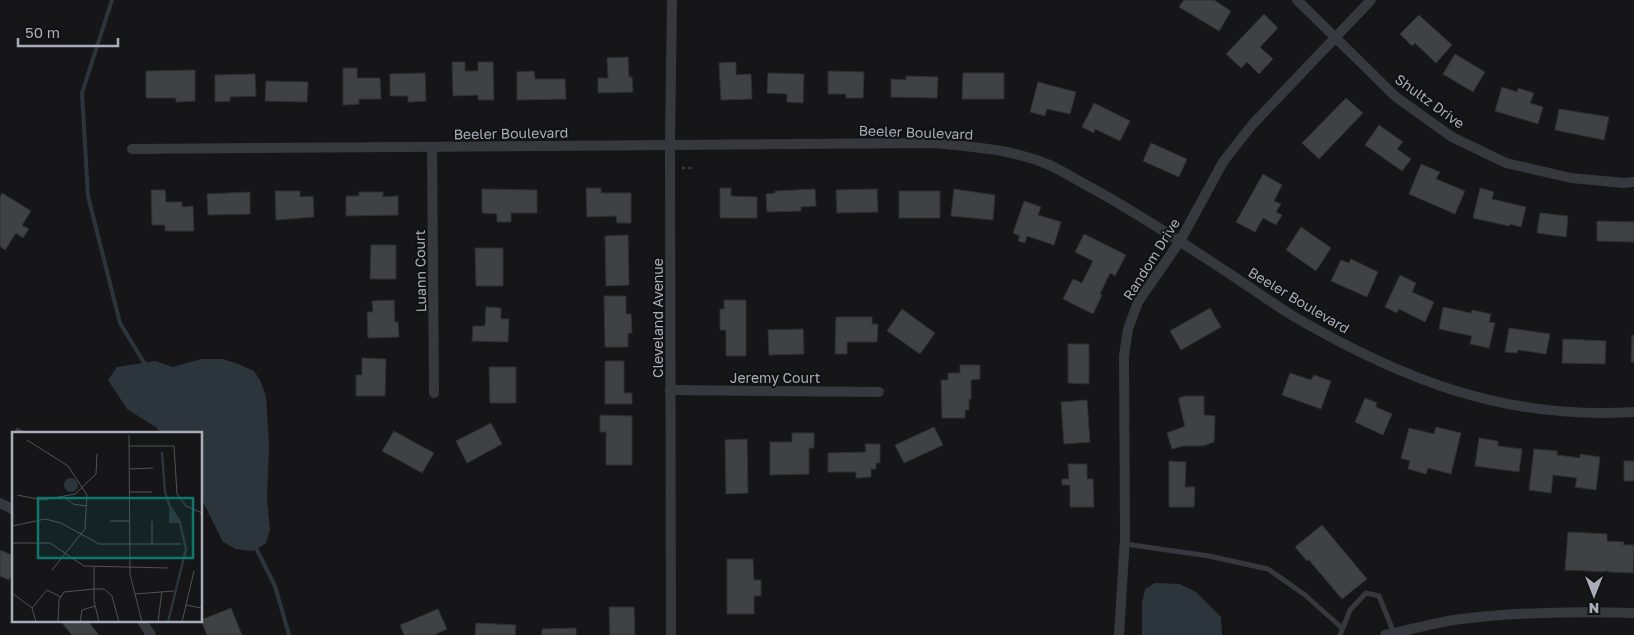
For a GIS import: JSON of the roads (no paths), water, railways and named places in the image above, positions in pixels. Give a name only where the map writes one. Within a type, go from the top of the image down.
[{"type":"street","name":"Cleveland Avenue","points":[[671,635],[670,145],[672,0]]},
{"type":"street","name":"Shultz Drive","points":[[1297,0],[1396,97],[1452,137],[1506,163],[1571,178],[1624,183],[1634,182]]},
{"type":"street","name":"Random Drive","points":[[1119,635],[1124,544],[1124,356],[1128,329],[1138,302],[1180,241],[1223,162],[1252,126],[1371,0]]},
{"type":"street","name":"Beeler Boulevard","points":[[132,149],[937,143],[993,148],[1043,162],[1105,196],[1180,241],[1293,316],[1387,366],[1455,392],[1508,405],[1602,414],[1634,412]]},
{"type":"street","name":"Luann Court","points":[[432,147],[434,393]]},
{"type":"street","name":"Jeremy Court","points":[[670,390],[879,392]]},
{"type":"street","points":[[0,503],[12,509]]},
{"type":"street","points":[[1390,634],[1459,619],[1511,614],[1576,611],[1634,613]]},
{"type":"street","points":[[143,622],[151,635]]},
{"type":"lane","points":[[1124,544],[1210,556],[1268,569],[1305,595],[1342,628]]},
{"type":"lane","points":[[1340,635],[1350,610],[1366,593],[1379,596],[1390,634]]},
{"type":"waterway","points":[[112,0],[82,93],[88,196],[120,323],[146,366]]},
{"type":"waterway","points":[[254,544],[275,586],[289,635]]}]
